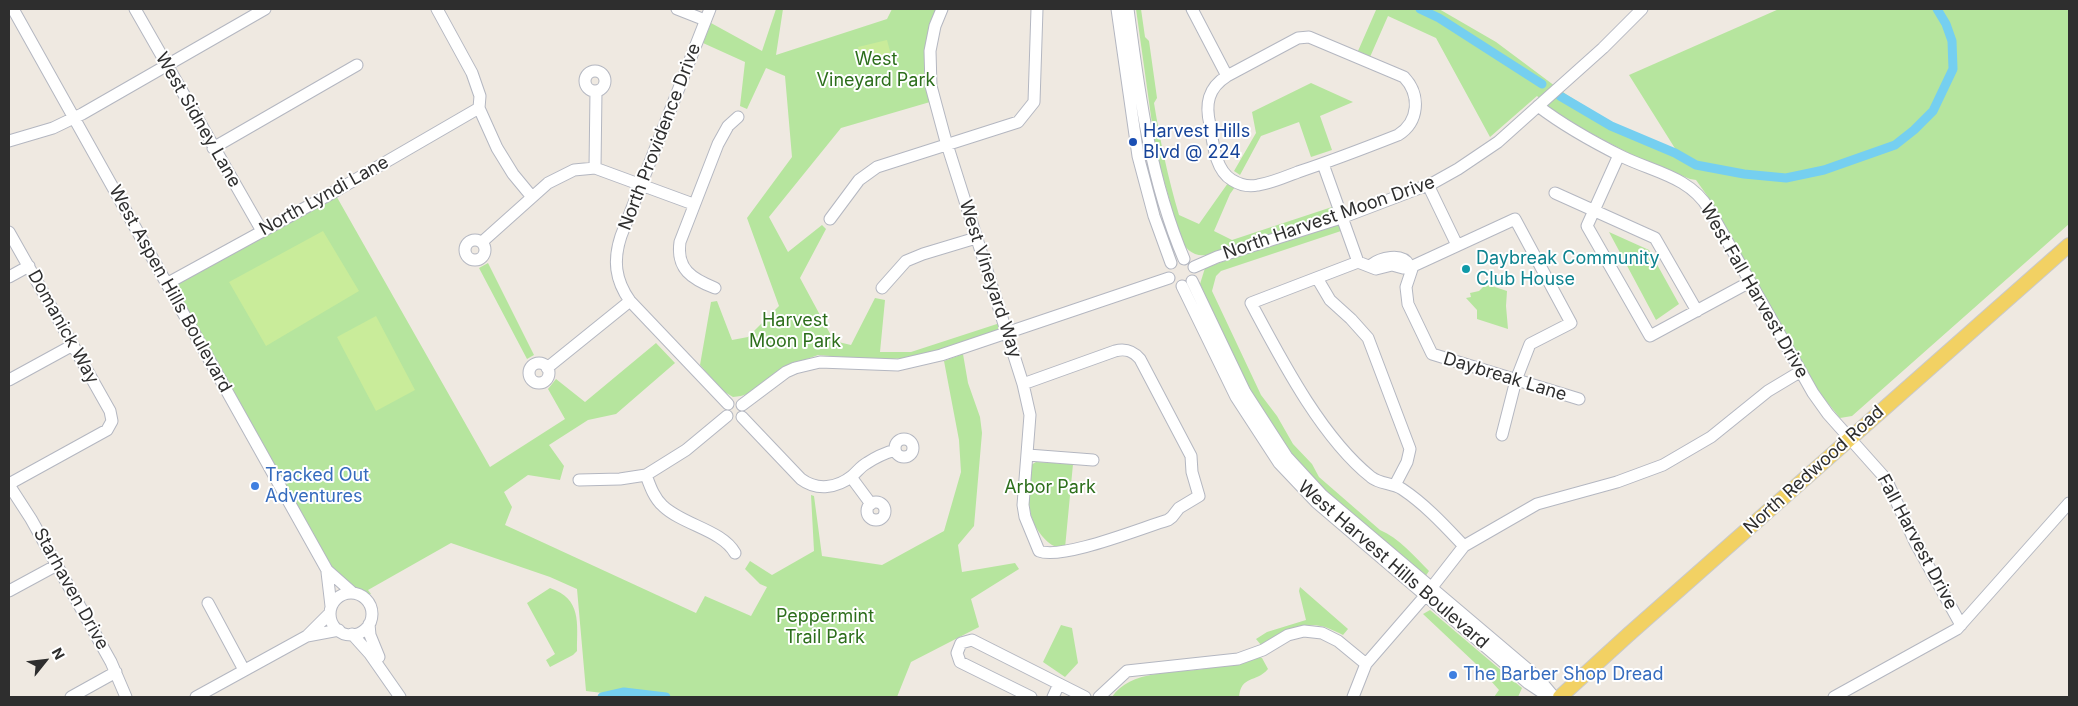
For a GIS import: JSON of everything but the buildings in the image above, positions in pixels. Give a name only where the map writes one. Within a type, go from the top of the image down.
[{"type":"main road","name":"North Redwood Road","points":[[1560,697],[2069,245]]},
{"type":"street","name":"West Aspen Hills Boulevard","points":[[13,9],[327,570]]},
{"type":"street","name":"West Sidney Lane","points":[[135,9],[262,231]]},
{"type":"street","points":[[9,141],[46,130],[75,118],[253,12],[265,9]]},
{"type":"street","points":[[437,9],[472,73],[480,96],[479,108],[497,148],[513,174],[532,197]]},
{"type":"street","points":[[677,9],[705,20]]},
{"type":"street","name":"North Providence Drive","points":[[630,301],[619,281],[616,266],[618,246],[710,9]]},
{"type":"street","name":"West Vineyard Way","points":[[942,9],[935,26],[930,51],[930,74],[938,113],[1023,384],[1030,416],[1023,505],[1025,517],[1039,552],[1047,554],[1074,550],[1168,520],[1179,508],[1199,496],[1192,472],[1191,456],[1140,359],[1133,351],[1120,350],[1023,384]]},
{"type":"street","points":[[830,219],[859,180],[869,171],[1018,122],[1034,102],[1037,9]]},
{"type":"street","points":[[1117,9],[1138,156],[1154,216],[1170,263],[1167,273],[1169,278],[1177,285],[1187,284],[1194,277],[1194,267],[1190,261],[1179,258],[1170,263]]},
{"type":"street","points":[[1128,9],[1140,101],[1151,153],[1168,216],[1184,258]]},
{"type":"street","points":[[1192,9],[1227,76]]},
{"type":"street","name":"North Harvest Moon Drive","points":[[1194,267],[1216,257],[1341,218],[1428,185],[1458,169],[1498,142],[1603,48],[1642,9]]},
{"type":"street","points":[[1298,38],[1314,38],[1399,74],[1407,81],[1415,95],[1416,109],[1406,129],[1398,135],[1323,164],[1258,185],[1242,185],[1230,179],[1221,167],[1216,154],[1207,107],[1210,93],[1227,76],[1298,38]]},
{"type":"street","points":[[213,148],[357,65]]},
{"type":"street","points":[[595,168],[596,91]]},
{"type":"street","name":"West Fall Harvest Drive","points":[[1538,106],[1568,127],[1619,155],[1680,180],[1699,194],[1813,393],[1828,414],[1850,438]]},
{"type":"street","name":"North Lyndi Lane","points":[[168,283],[479,108]]},
{"type":"street","points":[[715,288],[700,282],[692,276],[685,268],[678,253],[682,232],[722,134],[738,117]]},
{"type":"street","points":[[1619,155],[1588,226],[1650,336],[1748,283]]},
{"type":"street","points":[[1323,164],[1358,262]]},
{"type":"street","points":[[482,242],[548,183],[567,172],[581,169],[595,168],[693,204]]},
{"type":"street","points":[[1428,185],[1457,245]]},
{"type":"street","points":[[1555,193],[1655,238],[1696,311]]},
{"type":"street","points":[[1464,546],[1422,504],[1395,485],[1372,478],[1340,446],[1302,395],[1251,303],[1358,262],[1376,269],[1392,265],[1403,268],[1515,219],[1571,323],[1530,344],[1516,380],[1502,435]]},
{"type":"street","name":"Domanick Way","points":[[9,232],[110,411],[112,424],[104,431],[9,484]]},
{"type":"street","points":[[882,288],[906,260],[976,238]]},
{"type":"street","name":"Daybreak Lane","points":[[1411,265],[1406,287],[1408,304],[1432,354],[1579,399]]},
{"type":"street","points":[[9,277],[29,266]]},
{"type":"street","points":[[742,405],[794,368],[820,362],[898,365],[941,355],[1169,278]]},
{"type":"street","points":[[1316,278],[1330,300],[1368,338],[1378,362],[1410,449],[1408,462],[1395,485]]},
{"type":"street","name":"West Harvest Hills Boulevard","points":[[1187,284],[1236,397],[1279,463],[1316,502],[1538,678],[1554,697]]},
{"type":"street","points":[[547,368],[630,301],[728,404]]},
{"type":"street","points":[[9,380],[73,345]]},
{"type":"street","points":[[1353,697],[1366,664],[1428,592],[1464,546],[1537,504],[1616,482],[1663,465],[1711,437],[1768,391],[1798,373]]},
{"type":"street","points":[[727,416],[726,408],[728,404],[734,401],[742,405],[744,412],[742,417]]},
{"type":"street","points":[[727,416],[734,420],[742,417]]},
{"type":"street","points":[[579,480],[620,479],[646,475],[686,450],[727,416]]},
{"type":"street","points":[[742,417],[806,483],[823,487],[835,485],[850,477],[865,464],[883,453],[895,450]]},
{"type":"street","name":"Fall Harvest Drive","points":[[1850,438],[1890,485],[1914,542],[1961,624]]},
{"type":"street","points":[[1028,455],[1093,460]]},
{"type":"street","points":[[646,475],[654,494],[662,506],[682,520],[721,538],[730,545],[735,553]]},
{"type":"street","points":[[850,477],[871,504]]},
{"type":"street","name":"Starhaven Drive","points":[[9,484],[57,565],[116,672],[126,697]]},
{"type":"street","points":[[1834,697],[1954,630],[2069,503]]},
{"type":"street","points":[[9,591],[57,565]]},
{"type":"street","points":[[327,570],[353,593]]},
{"type":"street","points":[[327,570],[330,583],[331,619],[339,630]]},
{"type":"street","name":"West Harvest Hills Boulevard","points":[[1428,592],[1531,685],[1549,697]]},
{"type":"street","points":[[307,636],[340,596],[353,593],[359,594],[368,602],[372,613],[369,624],[373,644],[388,677],[400,697]]},
{"type":"street","points":[[208,603],[244,670]]},
{"type":"street","points":[[196,697],[307,636],[339,630],[352,634],[359,633],[369,624]]},
{"type":"street","points":[[1099,697],[1127,670],[1238,659],[1262,650],[1288,635],[1304,631],[1322,633],[1338,641],[1366,664]]},
{"type":"street","points":[[352,634],[388,677]]},
{"type":"street","points":[[1031,697],[960,662],[957,653],[961,643],[972,640],[1085,697]]},
{"type":"street","points":[[71,697],[116,672]]},
{"type":"street","points":[[1052,697],[1059,684]]},
{"type":"green space","points":[[776,9],[783,9],[776,55],[887,19],[892,9],[936,9],[929,32],[925,66],[930,102],[841,128],[769,217],[788,252],[822,225],[826,229],[800,278],[834,341],[851,345],[875,298],[885,300],[880,352],[911,352],[1000,323],[1000,327],[996,331],[917,357],[879,360],[818,355],[788,366],[750,393],[733,397],[723,391],[700,365],[711,302],[717,301],[732,340],[748,337],[779,306],[747,218],[792,157],[785,76],[766,68],[747,109],[740,106],[745,62],[703,43],[711,23],[762,51]]},
{"type":"green space","points":[[1136,9],[1141,9],[1145,37],[1149,41],[1157,98],[1154,103],[1156,117],[1179,215],[1199,224],[1228,183],[1235,187],[1214,231],[1232,240],[1332,207],[1336,213],[1207,255],[1198,255],[1184,245],[1180,237],[1181,234],[1179,234],[1156,152]]},
{"type":"green space","points":[[1373,9],[1439,9],[1496,42],[1567,95],[1606,119],[1676,150],[1629,75],[1779,9],[2069,9],[2069,224],[1852,416],[1840,418],[1818,391],[1711,201],[1696,180],[1634,156],[1562,118],[1537,96],[1490,137],[1436,38],[1388,16],[1370,57],[1358,51],[1376,10]]},
{"type":"green space","points":[[887,40],[891,55],[862,63],[858,47]]},
{"type":"green space","points":[[1311,83],[1353,102],[1320,116],[1332,150],[1311,157],[1299,122],[1261,136],[1240,175],[1234,171],[1256,133],[1252,112]]},
{"type":"green space","name":"Peppermint Trail Park","points":[[334,192],[490,467],[565,419],[548,389],[556,379],[585,402],[656,343],[675,363],[616,414],[588,420],[549,445],[564,466],[560,480],[528,475],[504,492],[512,507],[505,525],[696,613],[705,596],[751,616],[767,587],[760,584],[745,569],[750,561],[772,575],[814,551],[811,495],[814,496],[822,556],[882,565],[944,531],[961,472],[959,440],[944,361],[963,354],[968,383],[980,417],[982,433],[974,526],[958,545],[962,572],[1015,563],[1019,569],[971,599],[979,627],[911,662],[897,697],[635,697],[586,691],[577,589],[550,577],[451,543],[368,590],[371,594],[357,590],[337,576],[178,295],[176,278]]},
{"type":"green space","points":[[1333,222],[1339,224],[1341,231],[1221,271],[1216,276],[1212,291],[1261,395],[1277,416],[1293,444],[1312,464],[1319,477],[1380,530],[1400,543],[1429,571],[1425,577],[1320,487],[1290,455],[1256,403],[1200,284],[1205,268]]},
{"type":"green space","points":[[323,231],[359,291],[266,346],[229,282]]},
{"type":"green space","points":[[1609,232],[1649,250],[1679,304],[1656,320]]},
{"type":"green space","points":[[488,263],[534,355],[527,359],[479,268]]},
{"type":"green space","points":[[1486,284],[1507,291],[1508,329],[1477,319],[1477,310],[1466,298],[1471,297],[1470,293],[1479,291]]},
{"type":"green space","points":[[376,316],[415,390],[376,411],[337,337]]},
{"type":"green space","name":"Arbor Park","points":[[1036,462],[1073,464],[1065,548],[1052,545],[1047,541],[1036,528],[1032,519],[1029,502],[1029,484],[1031,465]]},
{"type":"green space","points":[[1300,587],[1348,629],[1343,635],[1317,625],[1308,625],[1283,633],[1261,645],[1256,639],[1267,632],[1306,620],[1299,591]]},
{"type":"green space","points":[[550,588],[560,593],[573,605],[577,622],[577,651],[550,667],[546,660],[555,654],[527,603]]},
{"type":"green space","points":[[1430,610],[1522,688],[1518,697],[1494,697],[1499,690],[1475,663],[1423,614]]},
{"type":"green space","points":[[1061,625],[1072,628],[1078,663],[1065,677],[1043,662]]},
{"type":"green space","points":[[1262,658],[1268,669],[1246,682],[1240,690],[1239,697],[1112,697],[1120,688],[1141,677],[1166,672],[1203,669],[1204,667]]},
{"type":"waterway","points":[[1420,9],[1439,18],[1542,84]]},
{"type":"waterway","points":[[1560,96],[1611,126],[1675,153],[1696,165],[1744,174],[1786,178],[1824,170],[1895,145],[1933,111],[1953,69],[1952,41],[1946,24],[1937,9]]},
{"type":"waterway","points":[[602,697],[624,692],[666,697]]},
{"type":"place","name":"Harvest Hills Blvd @ 224","points":[[1133,142]]},
{"type":"place","name":"Daybreak Community Club House","points":[[1466,269]]},
{"type":"place","name":"Tracked Out Adventures","points":[[255,486]]},
{"type":"place","name":"The Barber Shop Dread","points":[[1453,675]]},
{"type":"park label","name":"West Vineyard Park","points":[[876,70]]},
{"type":"park label","name":"Harvest Moon Park","points":[[795,331]]}]
